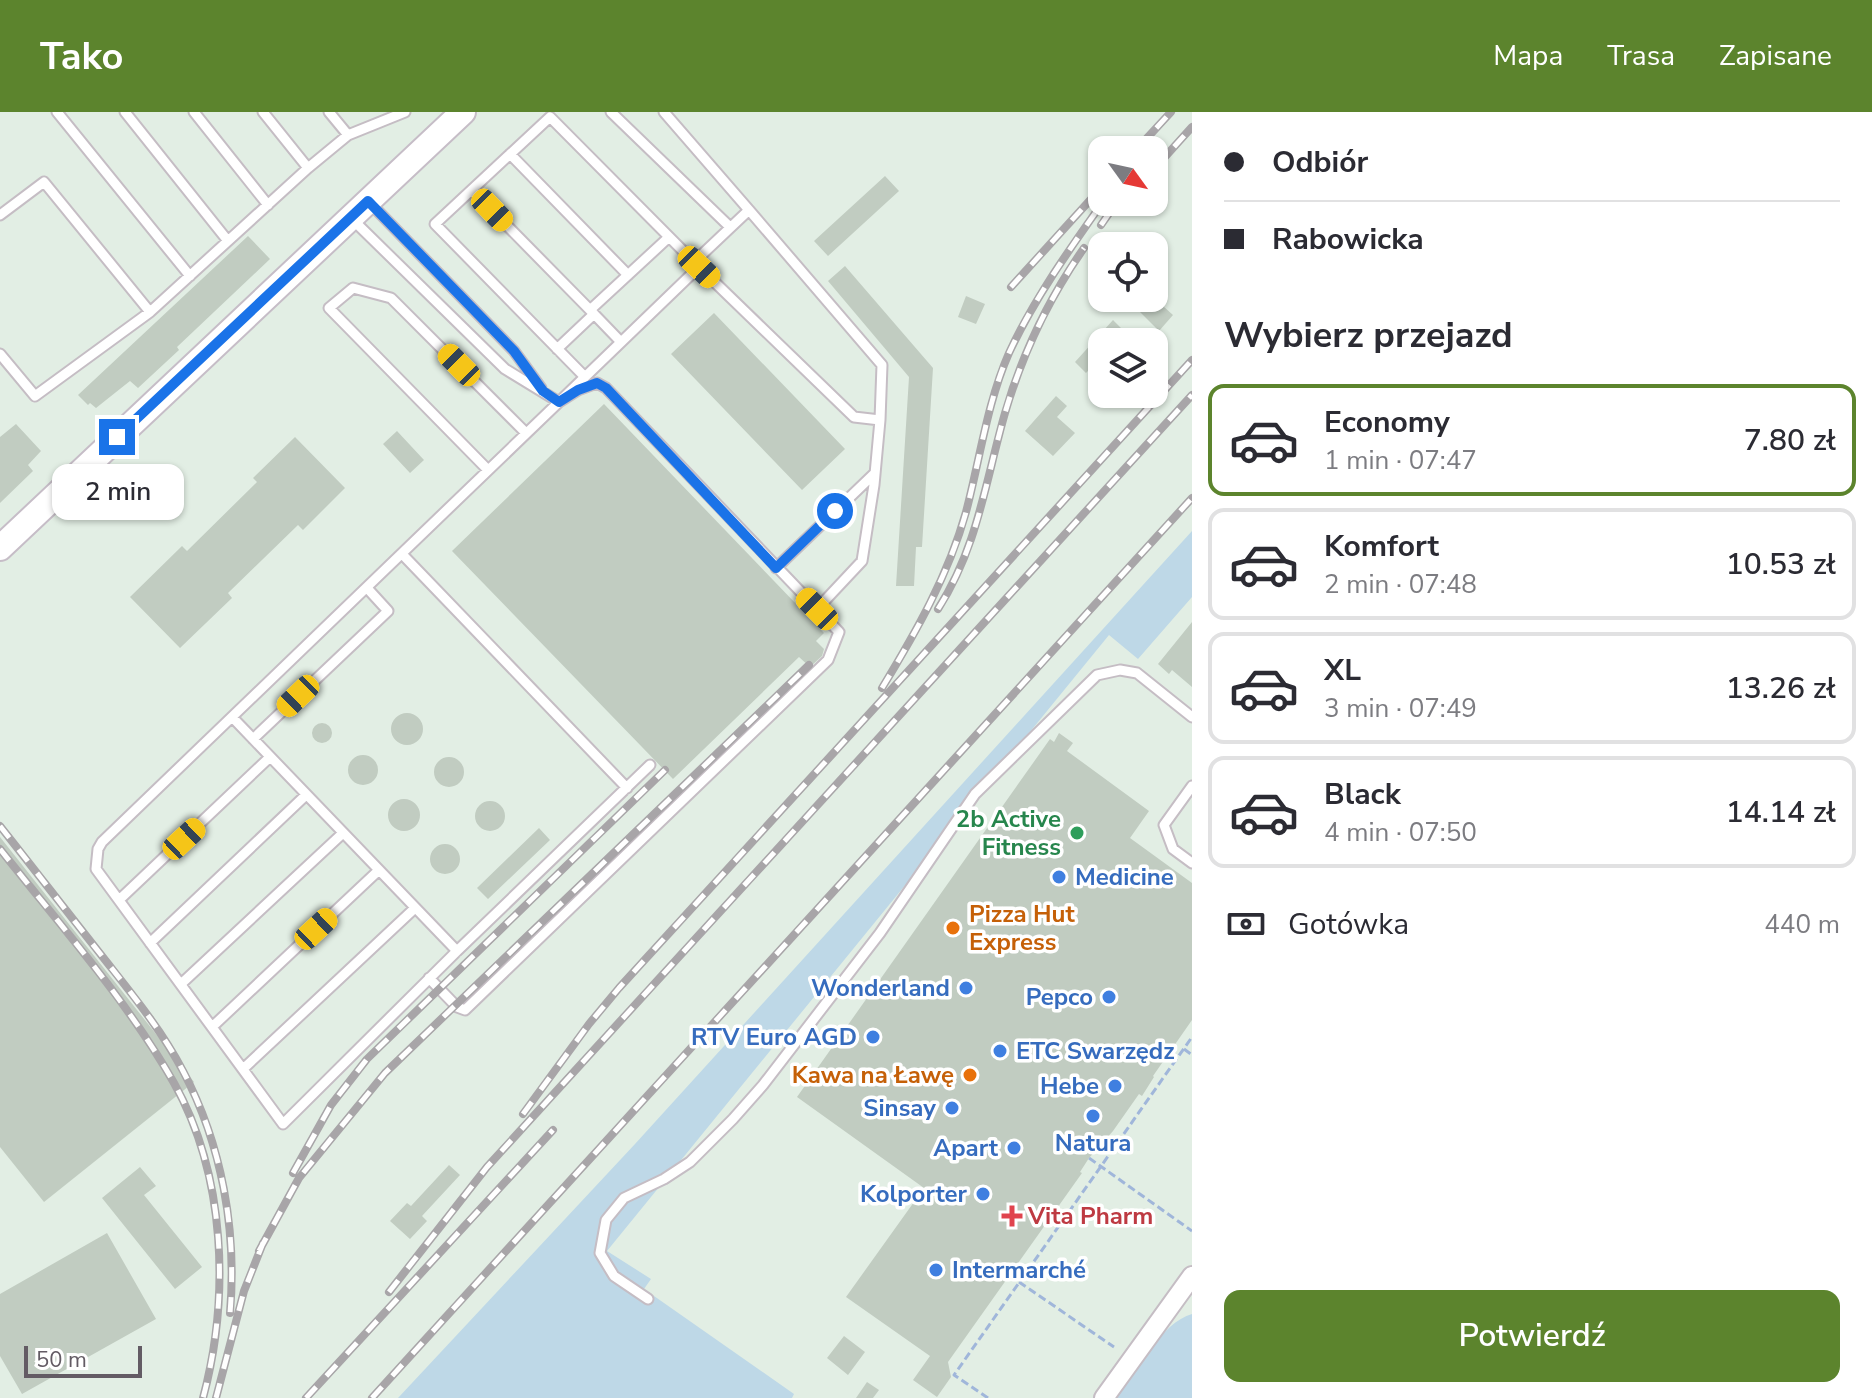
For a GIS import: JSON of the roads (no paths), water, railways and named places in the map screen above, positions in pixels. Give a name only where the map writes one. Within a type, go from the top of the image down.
[{"type":"street","points":[[0,548],[463,112]]},
{"type":"street","points":[[1104,1398],[1192,1276]]},
{"type":"lane","points":[[57,112],[190,276]]},
{"type":"lane","points":[[125,112],[228,241]]},
{"type":"lane","points":[[194,112],[268,205]]},
{"type":"lane","points":[[263,112],[308,168]]},
{"type":"lane","points":[[329,112],[348,135]]},
{"type":"lane","points":[[0,354],[35,396],[150,312],[348,135],[403,112]]},
{"type":"lane","points":[[611,112],[730,227]]},
{"type":"lane","points":[[664,112],[882,365],[875,473],[862,561],[817,609]]},
{"type":"lane","points":[[584,376],[435,224],[552,114],[669,237],[854,417],[880,420]]},
{"type":"lane","points":[[510,154],[628,275]]},
{"type":"lane","points":[[0,215],[44,182],[150,312]]},
{"type":"lane","points":[[472,190],[620,341]]},
{"type":"lane","points":[[359,209],[505,369],[559,402]]},
{"type":"lane","points":[[359,209],[514,351],[543,391]]},
{"type":"lane","points":[[650,765],[283,1124],[96,869],[102,842],[559,402],[749,210]]},
{"type":"lane","points":[[557,349],[669,237]]},
{"type":"lane","points":[[488,470],[329,308],[353,288],[391,298],[526,433]]},
{"type":"lane","points":[[429,978],[457,1007],[465,1010],[828,660],[839,632],[606,388],[597,383],[559,402]]},
{"type":"lane","points":[[776,568],[875,473]]},
{"type":"lane","points":[[402,554],[627,788]]},
{"type":"lane","points":[[253,739],[388,611],[367,588]]},
{"type":"lane","points":[[648,1299],[614,1276],[600,1253],[606,1220],[624,1198],[664,1179],[690,1162],[763,1085],[880,933],[975,794],[1097,675],[1120,670],[1137,673],[1192,717]]},
{"type":"lane","points":[[233,718],[457,951]]},
{"type":"lane","points":[[119,900],[270,757]]},
{"type":"lane","points":[[1192,786],[1164,825],[1173,849],[1192,863]]},
{"type":"lane","points":[[150,943],[306,795]]},
{"type":"lane","points":[[181,984],[343,833]]},
{"type":"lane","points":[[212,1027],[379,870]]},
{"type":"lane","points":[[243,1069],[415,908]]},
{"type":"railway","points":[[1149,136],[1171,112]]},
{"type":"railway","points":[[1168,154],[1192,127]]},
{"type":"railway","points":[[1011,287],[1088,202]]},
{"type":"railway","points":[[882,688],[919,625],[959,536],[984,431],[1009,353],[1041,294],[1093,216]]},
{"type":"railway","points":[[1101,225],[1107,216]]},
{"type":"railway","points":[[938,609],[972,538],[1005,413],[1020,370],[1048,307],[1084,248]]},
{"type":"railway","points":[[523,1114],[619,988],[1192,360]]},
{"type":"railway","points":[[389,1292],[487,1167],[1192,395]]},
{"type":"railway","points":[[372,1398],[1192,498]]},
{"type":"railway","points":[[259,1251],[299,1178],[385,1073],[809,665]]},
{"type":"railway","points":[[293,1173],[331,1105],[367,1059],[665,770]]},
{"type":"railway","points":[[0,826],[145,1012],[197,1099],[224,1189],[231,1251],[230,1313]]},
{"type":"railway","points":[[0,849],[135,1022],[174,1083],[191,1119],[204,1157],[218,1238],[217,1319],[203,1398]]},
{"type":"railway","points":[[306,1398],[553,1130]]},
{"type":"railway","points":[[216,1398],[244,1291],[263,1243]]},
{"type":"place","name":"2b Active Fitness","points":[[1077,833]]},
{"type":"place","name":"Medicine","points":[[1059,877]]},
{"type":"place","name":"Pizza Hut Express","points":[[953,928]]},
{"type":"place","name":"Wonderland","points":[[966,988]]},
{"type":"place","name":"Pepco","points":[[1109,997]]},
{"type":"place","name":"RTV Euro AGD","points":[[873,1037]]},
{"type":"place","name":"ETC Swarzędz","points":[[1000,1051]]},
{"type":"place","name":"Kawa na Ławę","points":[[970,1075]]},
{"type":"place","name":"Hebe","points":[[1115,1086]]},
{"type":"place","name":"Sinsay","points":[[952,1108]]},
{"type":"place","name":"Natura","points":[[1093,1116]]},
{"type":"place","name":"Apart","points":[[1014,1148]]},
{"type":"place","name":"Kolporter","points":[[983,1194]]},
{"type":"place","name":"Vita Pharm","points":[[1012,1216]]},
{"type":"place","name":"Intermarché","points":[[936,1270]]}]
